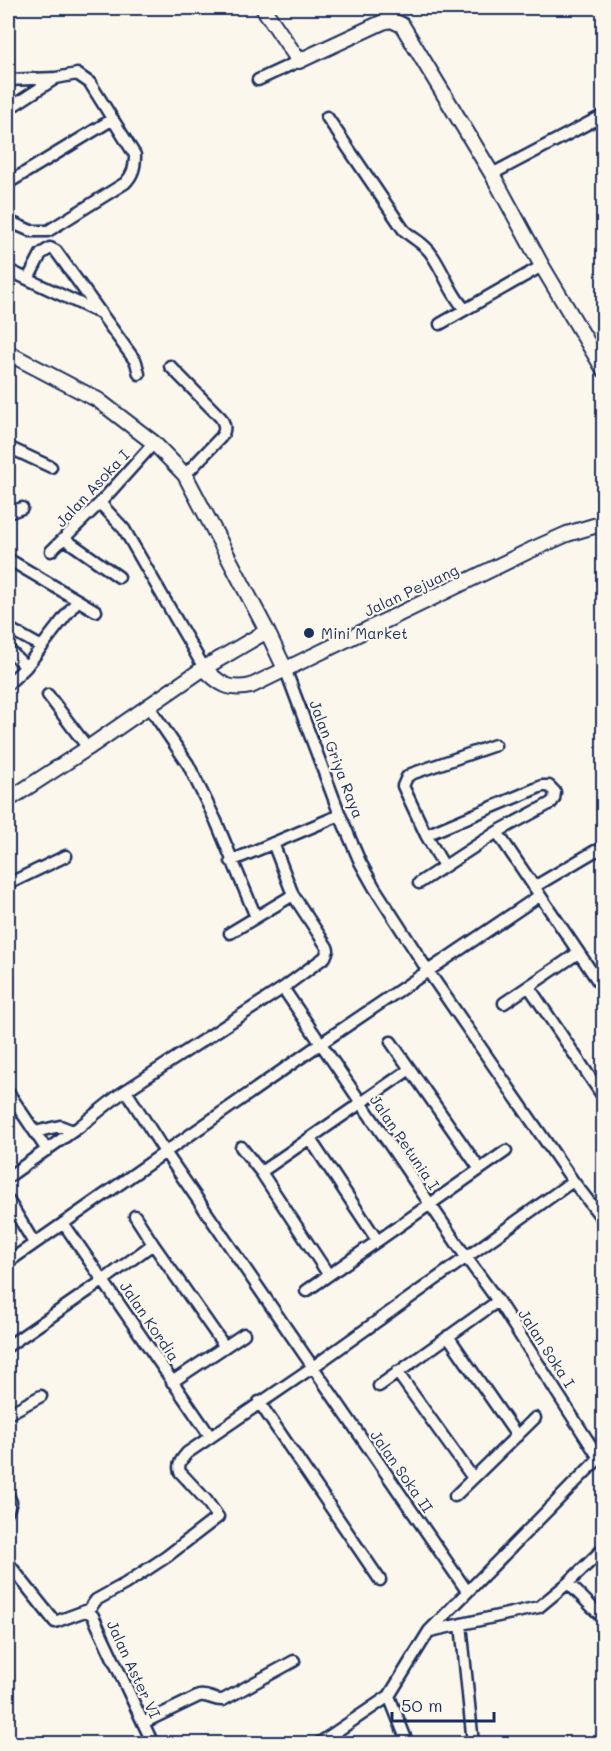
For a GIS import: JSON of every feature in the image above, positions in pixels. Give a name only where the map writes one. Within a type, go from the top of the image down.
[{"type":"street","points":[[264,8],[299,61]]},
{"type":"street","points":[[258,80],[383,21],[398,22],[407,32],[492,174],[542,266],[603,370]]},
{"type":"street","points":[[8,80],[56,78],[77,74],[90,83],[135,155],[134,171],[130,178],[48,231],[32,231],[8,221]]},
{"type":"street","points":[[8,109],[56,78]]},
{"type":"street","points":[[492,174],[603,115]]},
{"type":"street","points":[[327,117],[403,229],[431,252],[465,309]]},
{"type":"street","points":[[8,183],[113,119]]},
{"type":"street","points":[[28,279],[43,251],[53,249],[62,257],[136,362],[139,374]]},
{"type":"street","points":[[440,324],[542,266]]},
{"type":"street","points":[[8,270],[103,315]]},
{"type":"street","name":"Jalan Griya Raya","points":[[8,353],[98,400],[154,443],[185,476],[286,670],[340,815],[360,862],[374,887],[428,971],[603,1221]]},
{"type":"street","points":[[170,366],[225,424],[225,431],[221,437],[185,476]]},
{"type":"street","name":"Jalan Asoka I","points":[[51,551],[100,503],[154,443]]},
{"type":"street","points":[[8,447],[51,467]]},
{"type":"street","points":[[100,503],[124,529],[204,668]]},
{"type":"street","points":[[8,514],[22,508]]},
{"type":"street","name":"Jalan Pejuang","points":[[204,668],[231,688],[251,686],[531,550],[567,534],[603,523]]},
{"type":"street","points":[[64,539],[119,577]]},
{"type":"street","points":[[8,559],[96,611]]},
{"type":"street","points":[[8,684],[26,667],[77,601]]},
{"type":"street","points":[[8,628],[42,647]]},
{"type":"street","points":[[8,800],[204,668],[267,631]]},
{"type":"street","points":[[8,649],[26,667]]},
{"type":"street","points":[[48,694],[88,748]]},
{"type":"street","points":[[148,705],[188,764],[216,821],[256,917]]},
{"type":"street","points":[[444,867],[403,786],[411,774],[495,745]]},
{"type":"street","points":[[419,883],[497,832],[551,803],[555,797],[552,788],[542,786],[426,835]]},
{"type":"street","points":[[231,861],[340,815]]},
{"type":"street","points":[[497,832],[603,990]]},
{"type":"street","points":[[8,1177],[126,1091],[283,988],[325,957],[328,950],[293,895],[273,843]]},
{"type":"street","points":[[8,1262],[428,971],[536,891],[595,851],[603,851]]},
{"type":"street","points":[[8,884],[66,856]]},
{"type":"street","points":[[230,933],[293,895]]},
{"type":"street","points":[[504,1004],[578,953]]},
{"type":"street","points":[[529,987],[603,1098]]},
{"type":"street","name":"Jalan Petunia I","points":[[283,988],[466,1257]]},
{"type":"street","points":[[391,1042],[478,1168]]},
{"type":"street","points":[[261,1172],[410,1069]]},
{"type":"street","name":"Jalan Soka II","points":[[126,1091],[165,1152],[467,1591]]},
{"type":"street","points":[[8,1092],[47,1150]]},
{"type":"street","points":[[35,1132],[60,1126],[72,1131]]},
{"type":"street","points":[[310,1139],[377,1240]]},
{"type":"street","points":[[242,1147],[328,1274]]},
{"type":"street","points":[[306,1291],[478,1168],[506,1151]]},
{"type":"street","points":[[88,1611],[96,1600],[166,1557],[218,1517],[178,1468],[187,1453],[313,1367],[573,1181]]},
{"type":"street","points":[[8,1200],[34,1243]]},
{"type":"street","points":[[135,1216],[225,1347]]},
{"type":"street","name":"Jalan Kordia","points":[[64,1224],[210,1436]]},
{"type":"street","points":[[8,1346],[153,1244]]},
{"type":"street","name":"Jalan Soka I","points":[[466,1257],[601,1456]]},
{"type":"street","points":[[379,1386],[498,1301]]},
{"type":"street","points":[[172,1382],[244,1334]]},
{"type":"street","points":[[448,1336],[517,1436]]},
{"type":"street","points":[[398,1372],[473,1478]]},
{"type":"street","points":[[8,1414],[41,1396]]},
{"type":"street","points":[[259,1402],[380,1580]]},
{"type":"street","points":[[455,1496],[535,1418]]},
{"type":"street","points":[[318,1743],[389,1696],[429,1631],[601,1456]]},
{"type":"street","points":[[8,1495],[11,1502],[8,1510]]},
{"type":"street","points":[[429,1631],[535,1609],[568,1583],[603,1548]]},
{"type":"street","name":"Jalan Aster VI","points":[[8,1563],[56,1622],[88,1611],[93,1616],[153,1743]]},
{"type":"street","points":[[568,1583],[603,1620]]},
{"type":"street","points":[[461,1624],[473,1743]]},
{"type":"street","points":[[143,1723],[199,1696],[207,1696],[217,1701],[223,1700],[294,1661]]},
{"type":"street","points":[[389,1696],[408,1743]]},
{"type":"place","name":"Mini Market","points":[[309,633]]}]
